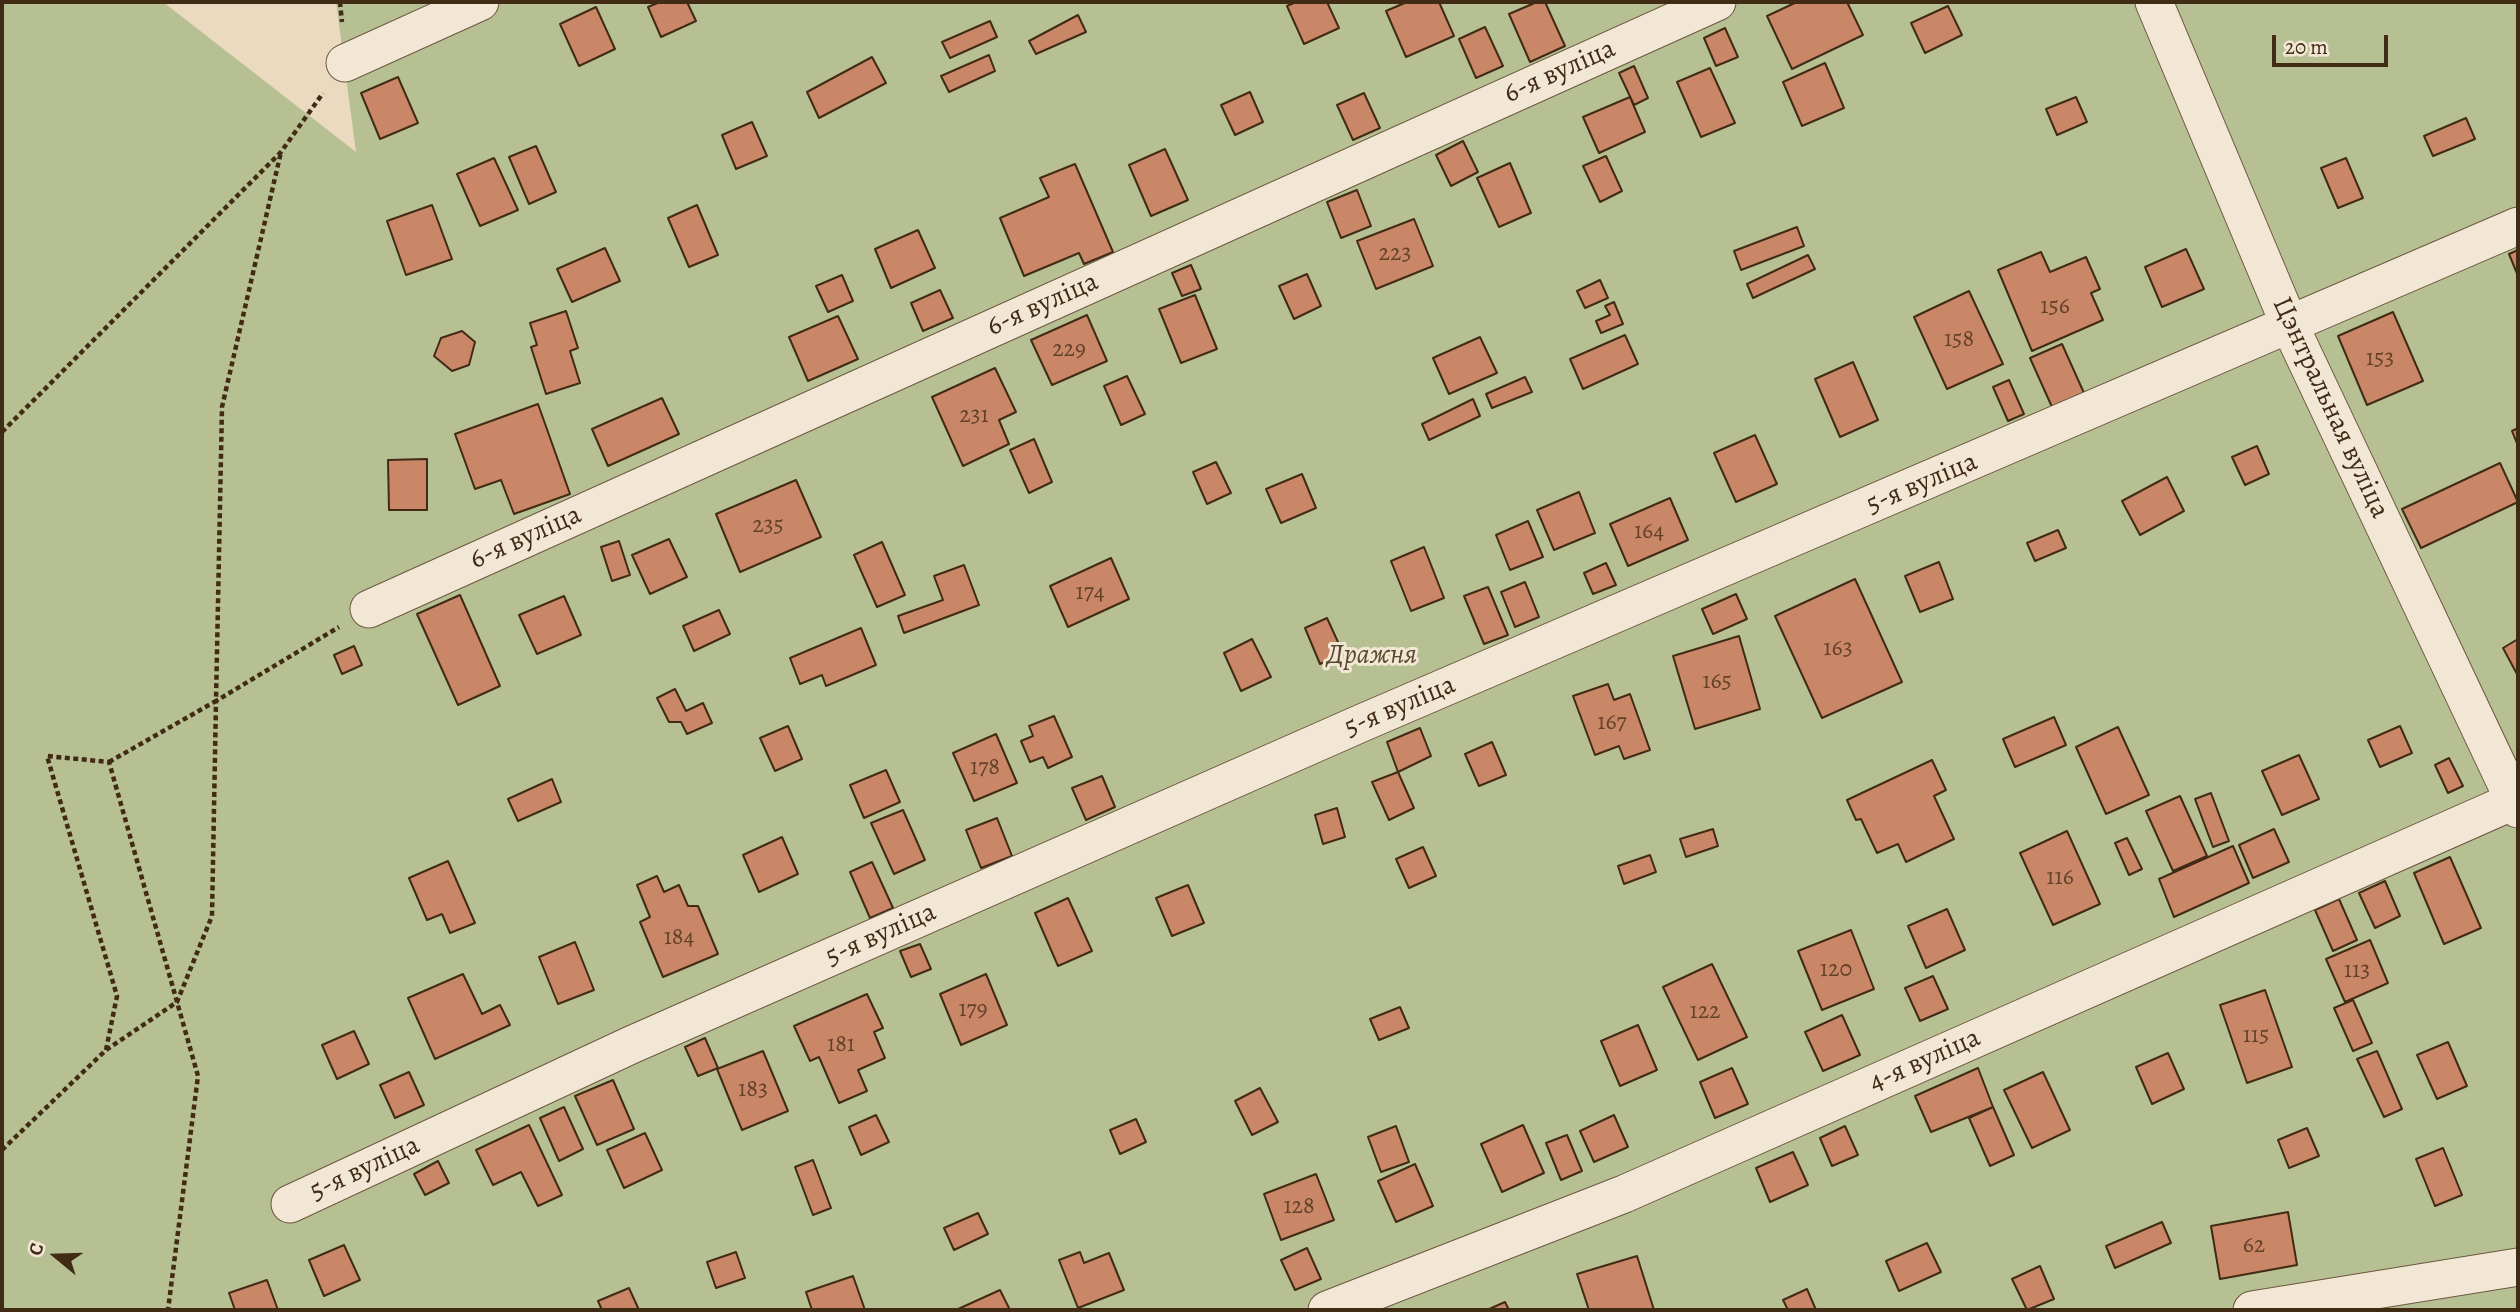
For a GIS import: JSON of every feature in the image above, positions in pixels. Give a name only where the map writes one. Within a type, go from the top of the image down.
[{"type":"street","points":[[345,63],[480,2]]},
{"type":"street","name":"6-я вуліца","points":[[369,609],[1717,2]]},
{"type":"street","name":"Цэнтральная вуліца","points":[[2154,2],[2290,326],[2517,803]]},
{"type":"street","name":"5-я вуліца","points":[[290,1204],[631,1045],[1326,739],[2518,226]]},
{"type":"street","name":"4-я вуліца","points":[[1327,1310],[1623,1194],[2517,803]]},
{"type":"street","points":[[2252,1310],[2518,1267]]},
{"type":"path","points":[[2,432],[281,152],[345,63],[340,2]]},
{"type":"path","points":[[2,1150],[106,1050],[177,1002],[212,916],[222,407],[281,152]]},
{"type":"path","points":[[106,1050],[117,996],[47,757],[109,762],[369,609]]},
{"type":"path","points":[[109,762],[198,1076],[168,1310]]},
{"type":"green space","name":"Дражня","points":[[2,2],[163,2],[356,152],[336,2],[2518,2],[2518,1310],[2,1310]]},
{"type":"building","points":[[660,2],[687,2],[696,21],[661,37],[648,7]]},
{"type":"building","points":[[1296,2],[1327,2],[1339,28],[1304,44],[1287,6]]},
{"type":"building","points":[[1407,2],[1439,2],[1454,36],[1406,57],[1386,11]]},
{"type":"building","points":[[1537,2],[1545,2],[1565,46],[1530,62],[1509,14]]},
{"type":"building","points":[[1797,2],[1847,2],[1863,35],[1792,69],[1767,16]]},
{"type":"building","points":[[1948,6],[1962,35],[1925,53],[1911,23]]},
{"type":"building","points":[[596,7],[615,49],[579,66],[560,24]]},
{"type":"building","points":[[1078,15],[1086,32],[1036,54],[1029,41]]},
{"type":"building","points":[[990,21],[997,37],[950,58],[942,42]]},
{"type":"building","points":[[1485,27],[1503,66],[1476,78],[1459,39]]},
{"type":"building","points":[[1725,28],[1738,57],[1716,66],[1704,38]]},
{"type":"building","points":[[989,55],[995,71],[949,92],[941,76]]},
{"type":"building","points":[[872,57],[886,83],[819,118],[807,92]]},
{"type":"building","points":[[1825,63],[1844,108],[1802,126],[1783,82]]},
{"type":"building","points":[[1634,66],[1648,98],[1634,105],[1619,73]]},
{"type":"building","points":[[1710,68],[1735,123],[1701,137],[1677,82]]},
{"type":"building","points":[[398,77],[418,123],[380,139],[361,93]]},
{"type":"building","points":[[1250,92],[1263,122],[1235,135],[1221,105]]},
{"type":"building","points":[[1364,93],[1380,128],[1353,140],[1337,105]]},
{"type":"building","points":[[1630,97],[1645,132],[1599,153],[1583,117]]},
{"type":"building","points":[[2076,97],[2087,122],[2057,135],[2046,109]]},
{"type":"building","points":[[2466,118],[2475,139],[2433,156],[2424,136]]},
{"type":"building","points":[[752,122],[767,156],[736,169],[722,135]]},
{"type":"building","points":[[1463,141],[1478,172],[1451,186],[1436,155]]},
{"type":"building","points":[[536,146],[556,192],[529,204],[509,157]]},
{"type":"building","points":[[1165,149],[1188,200],[1151,216],[1129,165]]},
{"type":"building","points":[[1606,156],[1622,191],[1600,202],[1583,166]]},
{"type":"building","points":[[494,158],[518,210],[480,226],[457,174]]},
{"type":"building","points":[[2346,158],[2363,198],[2338,208],[2321,168]]},
{"type":"building","points":[[1510,163],[1531,213],[1499,227],[1477,178]]},
{"type":"building","points":[[1075,164],[1113,252],[1084,264],[1079,253],[1024,276],[1000,218],[1049,197],[1040,178]]},
{"type":"building","points":[[1357,190],[1371,226],[1341,238],[1327,202]]},
{"type":"building","points":[[432,205],[452,259],[406,275],[387,221]]},
{"type":"building","points":[[697,205],[718,255],[689,267],[668,218]]},
{"type":"building","points":[[1414,219],[1433,266],[1376,289],[1357,241]]},
{"type":"building","points":[[1797,227],[1804,246],[1741,270],[1734,251]]},
{"type":"building","points":[[918,230],[935,268],[891,288],[875,249]]},
{"type":"building","points":[[605,248],[620,281],[572,302],[557,269]]},
{"type":"building","points":[[2186,249],[2204,289],[2162,307],[2145,267]]},
{"type":"building","points":[[2518,250],[2518,276],[2509,254]]},
{"type":"building","points":[[2041,252],[2050,272],[2086,257],[2100,289],[2091,293],[2103,320],[2032,351],[1998,270]]},
{"type":"building","points":[[1808,255],[1815,269],[1753,298],[1747,284]]},
{"type":"building","points":[[1191,265],[1201,289],[1182,296],[1172,273]]},
{"type":"building","points":[[1307,274],[1321,306],[1294,319],[1279,286]]},
{"type":"building","points":[[842,275],[853,301],[828,312],[816,286]]},
{"type":"building","points":[[1600,280],[1608,298],[1585,308],[1577,291]]},
{"type":"building","points":[[940,290],[953,318],[923,331],[911,303]]},
{"type":"building","points":[[1969,291],[2003,364],[1947,389],[1914,317]]},
{"type":"building","points":[[1195,295],[1217,349],[1181,363],[1159,309]]},
{"type":"building","points":[[1614,302],[1623,324],[1601,333],[1596,321],[1610,315],[1605,306]]},
{"type":"building","points":[[566,311],[578,348],[570,351],[580,383],[546,394],[531,347],[537,345],[530,323]]},
{"type":"building","points":[[2393,312],[2423,381],[2367,405],[2338,336]]},
{"type":"building","points":[[1087,315],[1107,361],[1052,385],[1031,340]]},
{"type":"building","points":[[838,316],[858,359],[808,381],[789,337]]},
{"type":"building","points":[[462,331],[475,342],[469,365],[452,371],[434,356],[441,338]]},
{"type":"building","points":[[1625,335],[1638,364],[1583,389],[1570,359]]},
{"type":"building","points":[[1480,337],[1497,373],[1449,394],[1433,358]]},
{"type":"building","points":[[2062,344],[2084,393],[2052,407],[2030,358]]},
{"type":"building","points":[[1853,362],[1878,420],[1840,437],[1815,379]]},
{"type":"building","points":[[995,368],[1016,412],[999,420],[1009,444],[963,466],[932,397]]},
{"type":"building","points":[[1127,376],[1145,414],[1121,425],[1104,386]]},
{"type":"building","points":[[1525,377],[1532,392],[1492,408],[1486,394]]},
{"type":"building","points":[[2009,380],[2024,414],[2008,421],[1993,387]]},
{"type":"building","points":[[662,398],[679,434],[608,466],[592,429]]},
{"type":"building","points":[[1473,399],[1480,416],[1429,440],[1422,424]]},
{"type":"building","points":[[538,404],[570,494],[514,514],[501,480],[475,489],[455,434]]},
{"type":"building","points":[[2518,428],[2518,446],[2512,431]]},
{"type":"building","points":[[1755,435],[1777,484],[1736,502],[1714,453]]},
{"type":"building","points":[[1034,439],[1052,482],[1029,493],[1010,450]]},
{"type":"building","points":[[2257,446],[2269,474],[2245,485],[2232,457]]},
{"type":"building","points":[[427,459],[427,510],[389,510],[388,460]]},
{"type":"building","points":[[1216,462],[1231,493],[1207,504],[1193,472]]},
{"type":"building","points":[[2500,463],[2518,502],[2421,548],[2402,509]]},
{"type":"building","points":[[1302,474],[1316,508],[1281,523],[1266,489]]},
{"type":"building","points":[[2167,477],[2184,511],[2140,535],[2122,501]]},
{"type":"building","points":[[796,480],[821,537],[740,572],[716,514]]},
{"type":"building","points":[[1579,492],[1595,533],[1554,550],[1537,510]]},
{"type":"building","points":[[1670,498],[1688,540],[1628,566],[1610,524]]},
{"type":"building","points":[[1528,521],[1543,557],[1510,570],[1496,535]]},
{"type":"building","points":[[2058,530],[2066,548],[2035,561],[2027,543]]},
{"type":"building","points":[[669,539],[687,577],[650,594],[632,555]]},
{"type":"building","points":[[619,541],[630,575],[612,581],[601,547]]},
{"type":"building","points":[[882,542],[905,595],[877,607],[854,555]]},
{"type":"building","points":[[1424,547],[1444,598],[1411,611],[1391,561]]},
{"type":"building","points":[[1111,558],[1129,599],[1068,627],[1050,586]]},
{"type":"building","points":[[1939,562],[1953,599],[1920,612],[1905,576]]},
{"type":"building","points":[[1606,563],[1616,585],[1593,594],[1584,573]]},
{"type":"building","points":[[964,565],[979,605],[904,633],[898,616],[943,600],[934,576]]},
{"type":"building","points":[[1855,579],[1902,682],[1822,718],[1775,616]]},
{"type":"building","points":[[1525,582],[1539,617],[1515,627],[1501,592]]},
{"type":"building","points":[[1488,587],[1508,635],[1484,644],[1464,596]]},
{"type":"building","points":[[1736,594],[1747,619],[1713,634],[1702,609]]},
{"type":"building","points":[[460,595],[500,686],[458,705],[417,614]]},
{"type":"building","points":[[564,596],[581,635],[537,654],[519,615]]},
{"type":"building","points":[[719,610],[730,634],[694,651],[683,626]]},
{"type":"building","points":[[1327,618],[1343,653],[1320,664],[1305,628]]},
{"type":"building","points":[[861,628],[876,665],[826,686],[822,675],[800,684],[790,658]]},
{"type":"building","points":[[1739,636],[1760,709],[1695,729],[1673,656]]},
{"type":"building","points":[[1252,639],[1271,677],[1241,691],[1224,653]]},
{"type":"building","points":[[2518,639],[2518,676],[2503,648]]},
{"type":"building","points":[[354,646],[362,665],[342,674],[334,655]]},
{"type":"building","points":[[1608,684],[1614,700],[1630,694],[1650,750],[1624,759],[1619,746],[1595,755],[1573,696]]},
{"type":"building","points":[[675,689],[686,711],[703,703],[712,723],[687,734],[681,722],[669,722],[657,698]]},
{"type":"building","points":[[1054,716],[1072,757],[1048,768],[1043,757],[1030,762],[1021,741],[1033,736],[1029,726]]},
{"type":"building","points":[[2054,717],[2066,745],[2015,767],[2003,739]]},
{"type":"building","points":[[788,726],[802,759],[775,771],[760,738]]},
{"type":"building","points":[[2400,726],[2412,753],[2380,767],[2368,740]]},
{"type":"building","points":[[2118,727],[2149,795],[2106,814],[2076,747]]},
{"type":"building","points":[[1420,728],[1431,756],[1398,772],[1387,742]]},
{"type":"building","points":[[996,734],[1017,783],[974,801],[953,753]]},
{"type":"building","points":[[1492,742],[1506,775],[1479,786],[1465,754]]},
{"type":"building","points":[[2299,755],[2319,799],[2282,815],[2262,771]]},
{"type":"building","points":[[2449,758],[2463,786],[2448,793],[2435,765]]},
{"type":"building","points":[[1932,760],[1946,790],[1934,796],[1954,839],[1906,862],[1898,844],[1877,853],[1861,819],[1856,820],[1847,800]]},
{"type":"building","points":[[886,770],[900,802],[864,818],[850,785]]},
{"type":"building","points":[[1398,772],[1414,808],[1389,820],[1372,782]]},
{"type":"building","points":[[1102,776],[1115,807],[1086,820],[1072,788]]},
{"type":"building","points":[[552,779],[561,802],[518,821],[508,799]]},
{"type":"building","points":[[2211,793],[2229,841],[2213,847],[2195,799]]},
{"type":"building","points":[[2180,796],[2207,856],[2173,871],[2146,811]]},
{"type":"building","points":[[1337,808],[1345,837],[1323,844],[1315,815]]},
{"type":"building","points":[[903,810],[925,860],[894,874],[871,823]]},
{"type":"building","points":[[997,818],[1012,856],[981,868],[966,830]]},
{"type":"building","points":[[1713,829],[1718,846],[1686,857],[1680,839]]},
{"type":"building","points":[[2274,829],[2289,862],[2253,878],[2239,845]]},
{"type":"building","points":[[2067,831],[2100,904],[2053,925],[2020,853]]},
{"type":"building","points":[[782,837],[798,874],[759,892],[743,855]]},
{"type":"building","points":[[2127,838],[2142,869],[2129,875],[2115,843]]},
{"type":"building","points":[[2233,846],[2249,883],[2174,917],[2159,879]]},
{"type":"building","points":[[1423,847],[1436,876],[1409,888],[1396,859]]},
{"type":"building","points":[[1650,855],[1656,872],[1624,884],[1618,866]]},
{"type":"building","points":[[2450,857],[2481,928],[2444,944],[2414,873]]},
{"type":"building","points":[[448,861],[475,923],[450,933],[442,914],[427,920],[409,878]]},
{"type":"building","points":[[872,862],[893,908],[870,918],[850,872]]},
{"type":"building","points":[[657,876],[664,892],[679,885],[688,906],[698,906],[718,954],[663,977],[640,922],[650,917],[637,885]]},
{"type":"building","points":[[2385,881],[2400,916],[2375,928],[2359,893]]},
{"type":"building","points":[[1188,885],[1204,923],[1172,936],[1156,898]]},
{"type":"building","points":[[1068,898],[1092,951],[1058,966],[1035,913]]},
{"type":"building","points":[[2339,899],[2357,940],[2333,951],[2315,910]]},
{"type":"building","points":[[1947,909],[1965,950],[1926,968],[1908,926]]},
{"type":"building","points":[[1851,930],[1874,989],[1822,1010],[1798,951]]},
{"type":"building","points":[[2370,940],[2388,983],[2345,1002],[2326,959]]},
{"type":"building","points":[[575,942],[594,990],[558,1004],[539,957]]},
{"type":"building","points":[[920,944],[931,969],[911,977],[900,951]]},
{"type":"building","points":[[1712,964],[1747,1037],[1698,1060],[1663,987]]},
{"type":"building","points":[[463,974],[482,1014],[500,1005],[510,1025],[435,1059],[408,998]]},
{"type":"building","points":[[986,974],[1007,1025],[961,1045],[940,994]]},
{"type":"building","points":[[1933,976],[1948,1009],[1920,1021],[1905,988]]},
{"type":"building","points":[[2265,990],[2292,1067],[2247,1083],[2220,1005]]},
{"type":"building","points":[[867,994],[883,1028],[874,1032],[885,1058],[858,1070],[867,1091],[839,1103],[819,1057],[810,1061],[794,1026]]},
{"type":"building","points":[[2353,1000],[2372,1043],[2353,1051],[2334,1008]]},
{"type":"building","points":[[1400,1007],[1409,1028],[1379,1040],[1370,1019]]},
{"type":"building","points":[[1842,1015],[1860,1055],[1823,1071],[1805,1032]]},
{"type":"building","points":[[1638,1025],[1657,1070],[1620,1086],[1601,1041]]},
{"type":"building","points":[[354,1031],[369,1064],[337,1079],[322,1045]]},
{"type":"building","points":[[705,1038],[718,1068],[698,1076],[685,1047]]},
{"type":"building","points":[[2448,1042],[2467,1086],[2437,1099],[2417,1055]]},
{"type":"building","points":[[763,1051],[788,1111],[742,1130],[717,1069]]},
{"type":"building","points":[[2377,1051],[2402,1109],[2384,1117],[2357,1059]]},
{"type":"building","points":[[2168,1053],[2184,1089],[2152,1104],[2136,1067]]},
{"type":"building","points":[[1732,1068],[1748,1104],[1715,1118],[1700,1082]]},
{"type":"building","points":[[1978,1068],[1993,1107],[1931,1132],[1915,1096]]},
{"type":"building","points":[[409,1072],[424,1105],[395,1118],[380,1085]]},
{"type":"building","points":[[2043,1072],[2070,1130],[2032,1148],[2004,1090]]},
{"type":"building","points":[[613,1080],[634,1129],[597,1145],[575,1096]]},
{"type":"building","points":[[1260,1088],[1278,1122],[1252,1135],[1235,1101]]},
{"type":"building","points":[[564,1107],[583,1149],[559,1161],[540,1118]]},
{"type":"building","points":[[1993,1107],[2014,1155],[1990,1166],[1969,1118]]},
{"type":"building","points":[[876,1115],[889,1142],[861,1155],[849,1127]]},
{"type":"building","points":[[1614,1115],[1628,1147],[1594,1162],[1580,1131]]},
{"type":"building","points":[[1136,1119],[1146,1142],[1120,1154],[1110,1130]]},
{"type":"building","points":[[529,1125],[562,1195],[538,1206],[521,1172],[493,1185],[476,1150]]},
{"type":"building","points":[[1523,1125],[1544,1173],[1502,1192],[1481,1144]]},
{"type":"building","points":[[1396,1126],[1409,1162],[1381,1172],[1368,1137]]},
{"type":"building","points":[[1845,1126],[1858,1155],[1832,1166],[1820,1138]]},
{"type":"building","points":[[2307,1128],[2319,1156],[2289,1168],[2278,1140]]},
{"type":"building","points":[[645,1133],[662,1170],[624,1188],[607,1150]]},
{"type":"building","points":[[1567,1135],[1582,1171],[1561,1180],[1546,1143]]},
{"type":"building","points":[[2443,1148],[2462,1195],[2435,1206],[2416,1159]]},
{"type":"building","points":[[1793,1152],[1808,1185],[1770,1202],[1756,1168]]},
{"type":"building","points":[[813,1160],[831,1208],[813,1215],[795,1167]]},
{"type":"building","points":[[438,1161],[449,1183],[425,1195],[414,1174]]},
{"type":"building","points":[[1415,1164],[1433,1206],[1396,1222],[1378,1181]]},
{"type":"building","points":[[1316,1174],[1334,1220],[1281,1240],[1264,1194]]},
{"type":"building","points":[[2288,1212],[2297,1265],[2220,1279],[2211,1226]]},
{"type":"building","points":[[978,1213],[988,1234],[954,1250],[944,1228]]},
{"type":"building","points":[[2162,1222],[2171,1243],[2115,1268],[2106,1246]]},
{"type":"building","points":[[1927,1243],[1941,1272],[1899,1291],[1886,1261]]},
{"type":"building","points":[[344,1245],[360,1280],[324,1296],[309,1260]]},
{"type":"building","points":[[1307,1248],[1321,1279],[1295,1290],[1281,1260]]},
{"type":"building","points":[[736,1252],[745,1278],[716,1288],[707,1262]]},
{"type":"building","points":[[1080,1252],[1084,1263],[1109,1253],[1124,1290],[1078,1308],[1059,1260]]},
{"type":"building","points":[[1637,1256],[1654,1310],[1589,1310],[1577,1274]]},
{"type":"building","points":[[2040,1266],[2054,1299],[2027,1310],[2012,1279]]},
{"type":"building","points":[[853,1276],[865,1310],[812,1310],[806,1292]]},
{"type":"building","points":[[267,1280],[278,1310],[235,1310],[229,1293]]},
{"type":"building","points":[[629,1288],[639,1310],[602,1310],[598,1301]]},
{"type":"building","points":[[1807,1289],[1816,1310],[1788,1310],[1783,1300]]},
{"type":"building","points":[[1000,1290],[1010,1310],[956,1310]]},
{"type":"building","points":[[1505,1302],[1509,1310],[1487,1310]]}]
